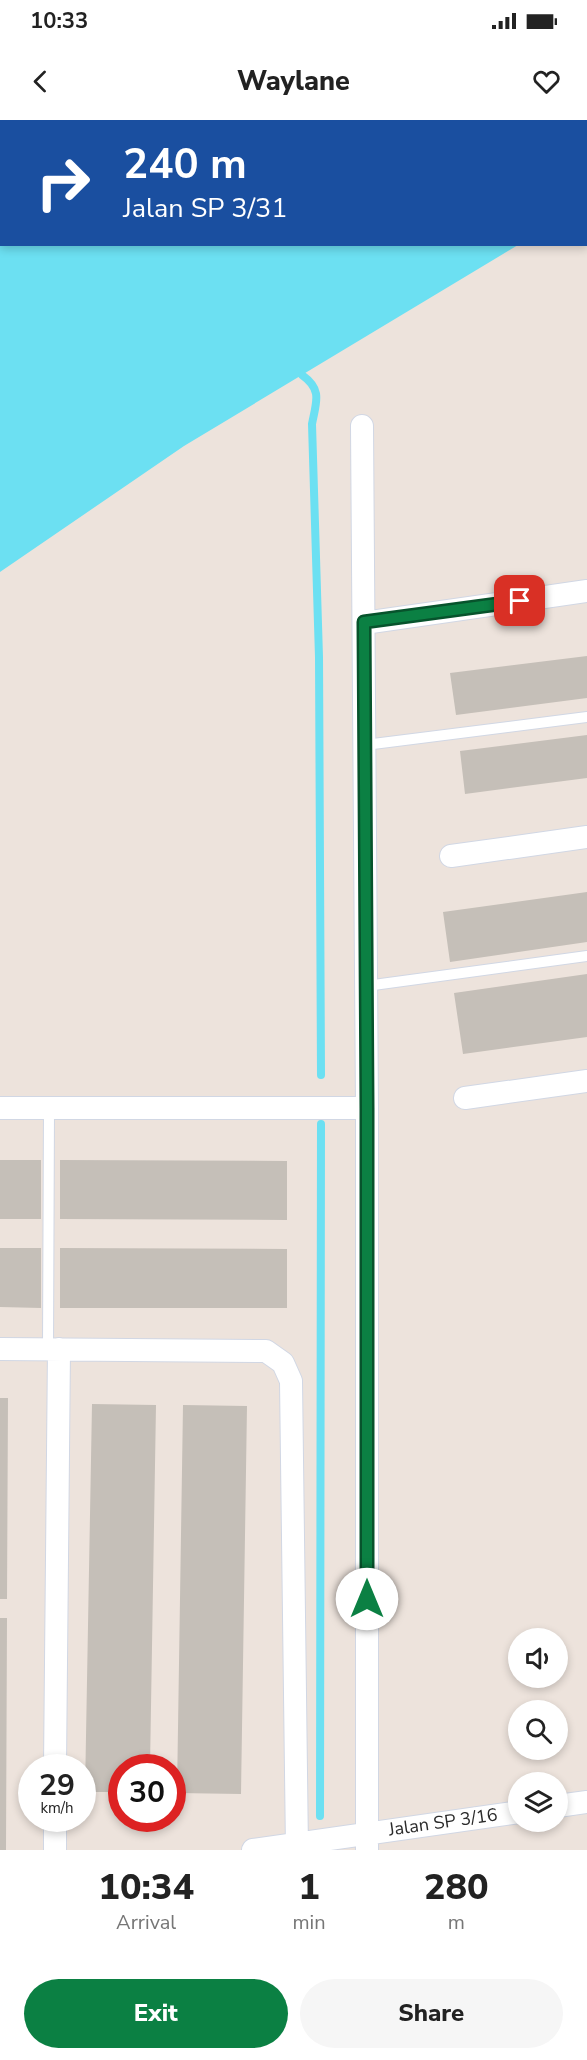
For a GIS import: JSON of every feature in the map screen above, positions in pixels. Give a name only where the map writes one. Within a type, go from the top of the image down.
[{"type":"street","points":[[362,426],[367,1108],[367,1842]]},
{"type":"street","points":[[364,622],[587,591]]},
{"type":"street","points":[[452,856],[587,837]]},
{"type":"street","points":[[465,1098],[587,1081]]},
{"type":"street","points":[[0,1108],[367,1108]]},
{"type":"street","points":[[0,1349],[266,1352],[283,1364],[291,1381],[296,1847]]},
{"type":"street","points":[[54,1349],[56,1754]]},
{"type":"street","points":[[568,1805],[587,1802]]},
{"type":"street","name":"Jalan SP 3/16","points":[[254,1850],[367,1842],[508,1814]]},
{"type":"street","points":[[55,1832],[55,1850]]},
{"type":"lane","points":[[365,745],[587,717]]},
{"type":"lane","points":[[366,986],[587,956]]},
{"type":"lane","points":[[49,1108],[54,1349]]},
{"type":"water","points":[[0,246],[516,246],[184,446],[0,572]]},
{"type":"building","points":[[587,656],[587,698],[456,715],[450,673]]},
{"type":"building","points":[[587,735],[587,778],[465,794],[460,751]]},
{"type":"building","points":[[587,892],[587,942],[450,962],[443,912]]},
{"type":"building","points":[[587,974],[587,1037],[463,1054],[454,993]]},
{"type":"building","points":[[0,1160],[41,1160],[41,1219],[0,1219]]},
{"type":"building","points":[[60,1160],[287,1161],[287,1220],[60,1219]]},
{"type":"building","points":[[0,1248],[41,1248],[41,1308],[0,1307]]},
{"type":"building","points":[[60,1248],[287,1249],[287,1308],[60,1308]]},
{"type":"building","points":[[0,1398],[8,1398],[7,1599],[0,1599]]},
{"type":"building","points":[[92,1404],[156,1405],[150,1754],[108,1754],[108,1792],[96,1792],[96,1754],[86,1754]]},
{"type":"building","points":[[183,1405],[247,1406],[241,1794],[186,1793],[186,1754],[178,1754]]},
{"type":"building","points":[[0,1618],[7,1618],[6,1850],[0,1850]]},
{"type":"waterway","points":[[302,375],[313,386],[316,397],[312,424],[319,657],[321,1075]]},
{"type":"waterway","points":[[320,1816],[321,1124]]},
{"type":"route","points":[[367,1599],[364,622],[520,601]]}]
